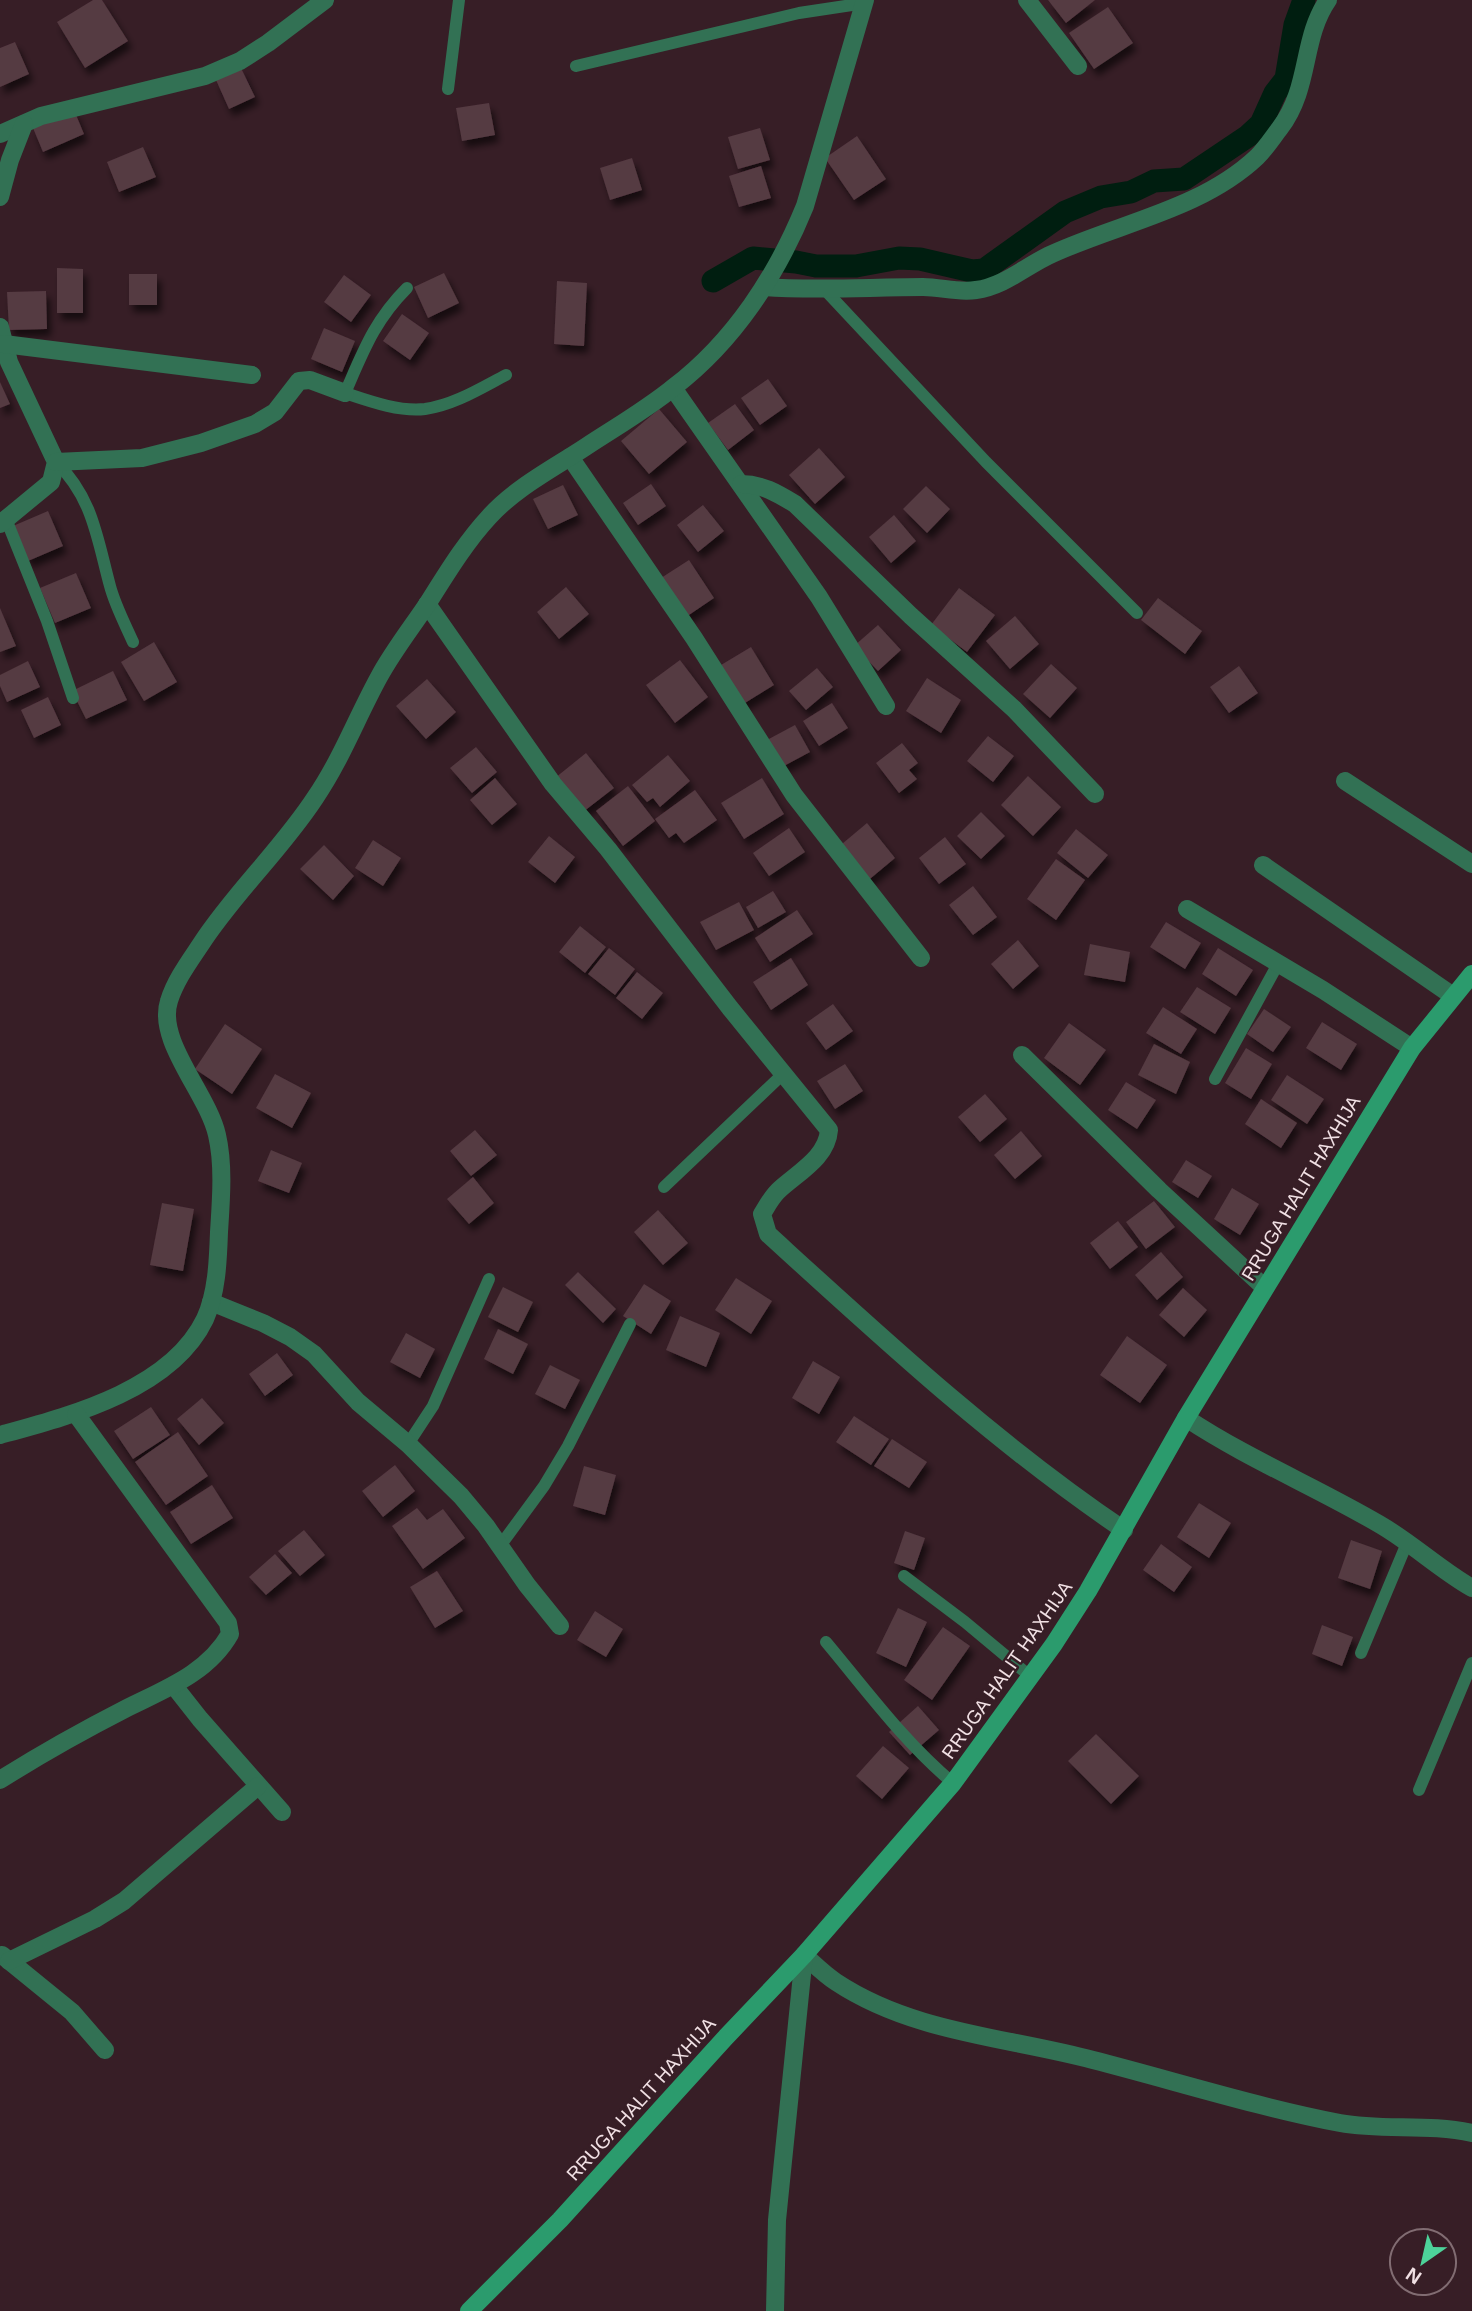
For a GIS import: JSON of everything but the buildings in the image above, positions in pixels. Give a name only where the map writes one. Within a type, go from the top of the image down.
[{"type":"street","points":[[0,134],[41,116],[205,76],[240,61],[325,0]]},
{"type":"street","points":[[1027,0],[1078,66]]},
{"type":"street","points":[[764,286],[825,290],[934,287],[956,291],[978,290],[1015,276],[1048,256],[1086,239],[1206,192],[1258,156],[1283,125],[1298,99],[1311,37],[1328,0]]},
{"type":"street","points":[[0,1435],[76,1414],[120,1395],[185,1349],[205,1320],[211,1302],[218,1254],[218,1135],[209,1110],[173,1040],[167,1021],[168,1002],[210,930],[316,798],[381,673],[455,561],[492,513],[512,496],[673,388],[712,352],[776,270],[805,206],[865,1]]},
{"type":"street","points":[[0,197],[24,124]]},
{"type":"street","points":[[3,521],[51,482],[56,462],[9,362],[2,336],[252,374]]},
{"type":"street","points":[[56,462],[142,458],[201,443],[256,424],[275,412],[299,381],[310,380],[345,393]]},
{"type":"street","points":[[673,388],[819,597],[886,706]]},
{"type":"street","points":[[570,457],[694,638],[794,795],[920,958]]},
{"type":"street","points":[[741,484],[755,484],[776,492],[803,512],[911,616],[1014,709],[1095,794]]},
{"type":"street","points":[[427,604],[553,784],[608,849],[730,1008],[829,1130],[828,1143],[821,1152],[775,1194],[762,1214],[768,1234],[898,1352],[1019,1454],[1124,1530]]},
{"type":"street","points":[[1345,781],[1472,864]]},
{"type":"street","points":[[1263,865],[1453,996]]},
{"type":"street","points":[[1187,909],[1279,962],[1412,1048]]},
{"type":"street","name":"RRUGA HALIT HAXHIJA","points":[[469,2311],[560,2220],[804,1955],[953,1783],[1031,1677],[1081,1602],[1186,1418],[1412,1048],[1472,974]]},
{"type":"street","points":[[1022,1055],[1159,1190],[1265,1288]]},
{"type":"street","points":[[211,1302],[263,1323],[314,1354],[358,1402],[408,1444],[461,1496],[560,1626]]},
{"type":"street","points":[[0,1780],[126,1709],[174,1686],[224,1646],[230,1634],[228,1623],[76,1414]]},
{"type":"street","points":[[1186,1418],[1222,1442],[1380,1525],[1472,1588]]},
{"type":"street","points":[[174,1686],[282,1812]]},
{"type":"street","points":[[105,2050],[72,2012],[5,1957],[95,1919],[124,1901],[258,1786]]},
{"type":"street","points":[[804,1955],[834,1981],[868,2001],[904,2016],[984,2037],[1089,2059],[1217,2094],[1340,2123],[1472,2133]]},
{"type":"street","points":[[775,2311],[777,2220],[804,1955]]},
{"type":"lane","points":[[448,89],[459,0]]},
{"type":"lane","points":[[576,66],[787,16],[865,1]]},
{"type":"lane","points":[[407,288],[388,307],[373,329],[345,393],[403,408],[425,409],[463,397],[506,374]]},
{"type":"lane","points":[[825,290],[986,461],[1137,613]]},
{"type":"lane","points":[[56,462],[74,479],[95,526],[111,588],[133,642]]},
{"type":"lane","points":[[3,521],[47,621],[73,698]]},
{"type":"lane","points":[[1215,1079],[1279,962]]},
{"type":"lane","points":[[664,1186],[783,1074]]},
{"type":"lane","points":[[408,1444],[433,1406],[489,1279]]},
{"type":"lane","points":[[500,1546],[544,1486],[568,1446],[629,1324]]},
{"type":"lane","points":[[1361,1653],[1407,1543]]},
{"type":"lane","points":[[904,1576],[1031,1677]]},
{"type":"lane","points":[[826,1642],[902,1735],[923,1758],[953,1783]]},
{"type":"lane","points":[[1419,1790],[1472,1663]]},
{"type":"waterway","points":[[713,281],[753,258],[816,266],[856,266],[899,258],[920,259],[972,271],[984,270],[1065,212],[1101,197],[1131,192],[1154,181],[1184,179],[1248,136],[1261,124],[1275,93],[1286,79],[1295,25],[1304,0]]}]
